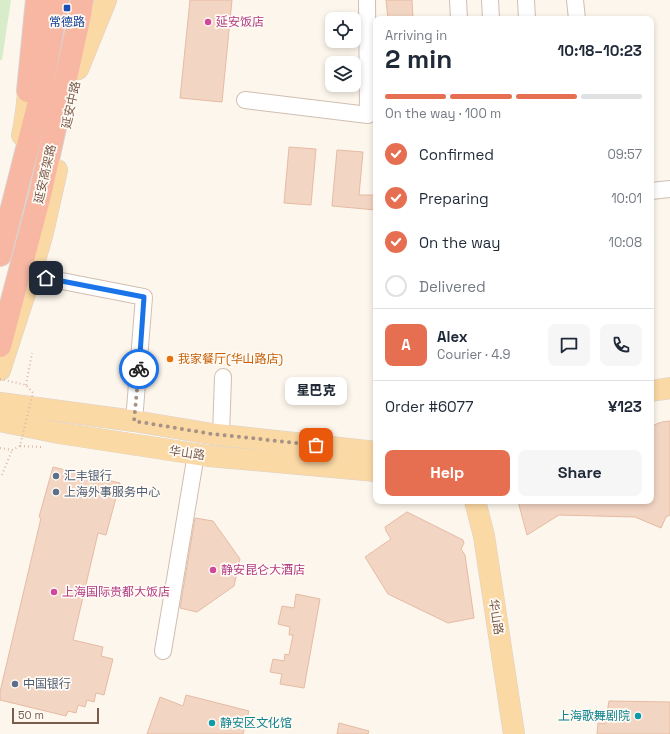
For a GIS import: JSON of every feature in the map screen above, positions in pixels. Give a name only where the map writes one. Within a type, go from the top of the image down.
[{"type":"highway","points":[[28,91],[37,0]]},
{"type":"highway","name":"延安高架路","points":[[0,255],[39,102],[58,0]]},
{"type":"highway","name":"延安高架路","points":[[0,346],[40,195],[80,15],[82,0]]},
{"type":"highway","points":[[78,69],[98,0]]},
{"type":"main road","points":[[28,91],[24,44],[32,0]]},
{"type":"main road","points":[[0,223],[25,126],[28,91],[45,0]]},
{"type":"main road","name":"延安中路","points":[[0,370],[31,275],[43,232],[78,69],[87,0]]},
{"type":"main road","points":[[78,69],[106,0]]},
{"type":"main road","name":"华山路","points":[[0,403],[134,421],[221,435],[373,467]]},
{"type":"main road","name":"华山路","points":[[0,421],[59,433],[196,454],[373,467]]},
{"type":"main road","name":"华山路","points":[[476,504],[484,536],[514,734]]},
{"type":"street","points":[[245,100],[368,115],[367,0]]},
{"type":"street","points":[[458,0],[459,16]]},
{"type":"street","points":[[490,0],[491,16]]},
{"type":"street","points":[[526,0],[527,16]]},
{"type":"street","points":[[575,0],[577,16]]},
{"type":"street","points":[[654,191],[670,189]]},
{"type":"street","points":[[31,275],[144,297],[134,421]]},
{"type":"street","points":[[221,435],[223,377]]},
{"type":"street","points":[[163,651],[196,454]]},
{"type":"path","points":[[26,385],[32,353]]},
{"type":"path","points":[[0,378],[26,385],[34,393],[20,446]]},
{"type":"path","points":[[0,448],[12,450],[20,446],[48,447]]},
{"type":"path","points":[[2,475],[12,450]]},
{"type":"green space","points":[[0,0],[11,0],[2,60],[0,60]]},
{"type":"building","points":[[190,0],[232,0],[222,102],[180,98]]},
{"type":"building","points":[[386,0],[412,0],[413,16],[388,16]]},
{"type":"building","points":[[289,147],[316,149],[311,205],[284,203]]},
{"type":"building","points":[[337,150],[363,152],[359,195],[373,195],[373,210],[332,206]]},
{"type":"building","points":[[670,421],[670,515],[666,517],[661,528],[635,517],[559,515],[527,535],[519,504],[654,504],[654,425]]},
{"type":"building","name":"上海国际贵都大饭店","points":[[53,467],[120,483],[106,535],[98,533],[73,640],[103,647],[101,656],[113,659],[104,695],[96,693],[94,702],[87,700],[85,707],[78,705],[76,713],[68,711],[66,716],[0,700],[0,692],[41,518],[39,517]]},
{"type":"building","points":[[407,512],[463,540],[464,543],[461,549],[465,555],[474,618],[448,623],[388,594],[365,557],[391,539],[385,527]]},
{"type":"building","points":[[195,518],[213,521],[240,559],[234,586],[197,612],[180,608]]},
{"type":"building","points":[[296,594],[320,599],[304,688],[280,684],[282,674],[270,672],[273,659],[284,661],[285,654],[289,655],[293,635],[289,635],[290,627],[278,624],[282,606],[294,608]]},
{"type":"building","name":"静安区文化馆","points":[[186,695],[249,711],[243,734],[147,734],[160,697],[183,706]]},
{"type":"building","name":"上海歌舞剧院","points":[[609,701],[670,702],[670,734],[597,734],[598,723],[605,724]]},
{"type":"building","points":[[339,723],[369,731],[368,734],[337,734]]},
{"type":"way so far","points":[[139,369],[134,421],[212,434],[316,445]]},
{"type":"place","name":"常德路","points":[[67,8]]},
{"type":"place","name":"延安饭店","points":[[208,22]]},
{"type":"place","name":"我家餐厅(华山路店)","points":[[170,359]]},
{"type":"place","name":"星巴克","points":[[316,445]]},
{"type":"place","name":"汇丰银行","points":[[56,476]]},
{"type":"place","name":"上海外事服务中心","points":[[56,492]]},
{"type":"place","name":"静安昆仑大酒店","points":[[213,570]]},
{"type":"place","name":"上海国际贵都大饭店","points":[[54,592]]},
{"type":"place","name":"中国银行","points":[[15,684]]},
{"type":"place","name":"上海歌舞剧院","points":[[638,716]]},
{"type":"place","name":"静安区文化馆","points":[[212,723]]},
{"type":"route","points":[[46,278],[144,297],[139,369]]}]
